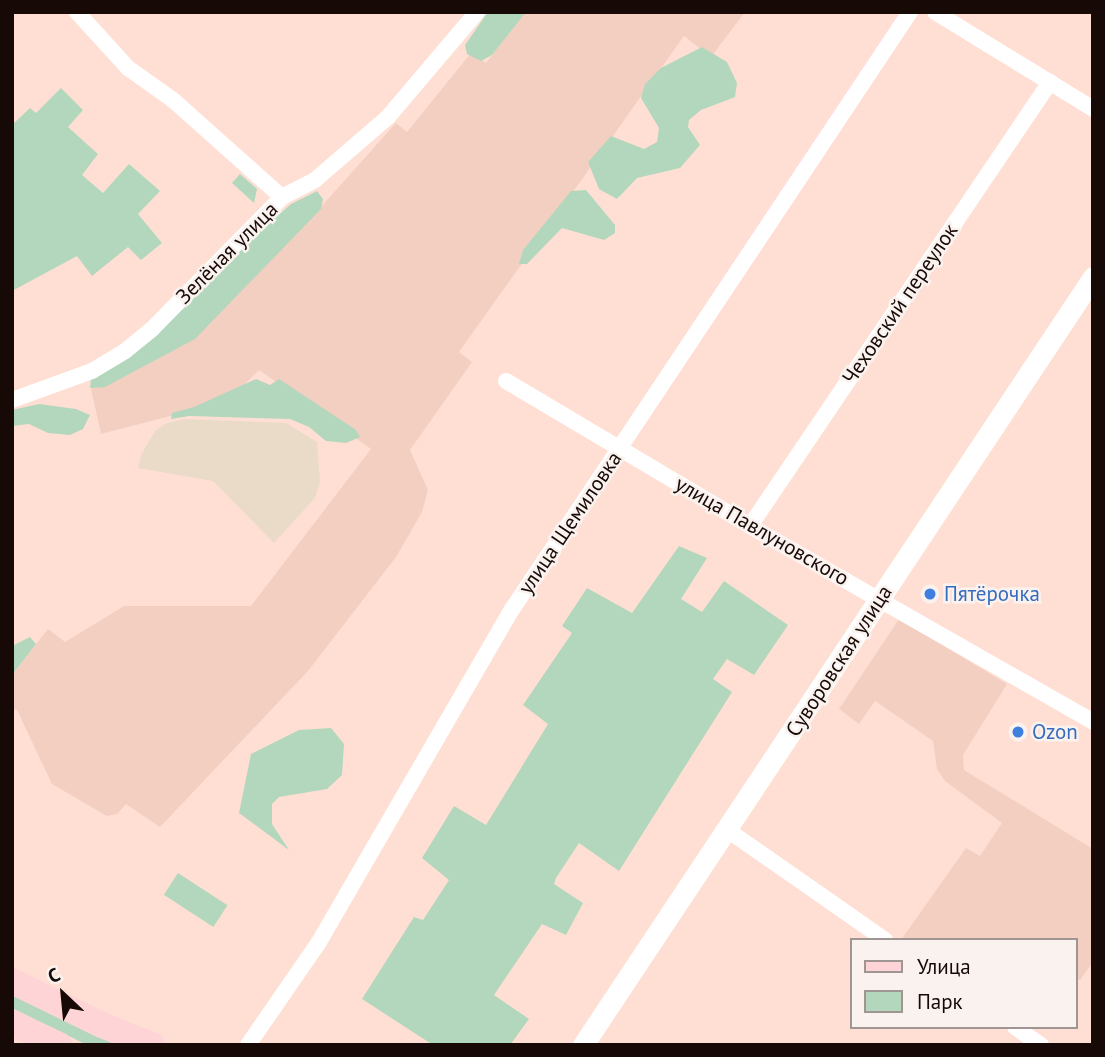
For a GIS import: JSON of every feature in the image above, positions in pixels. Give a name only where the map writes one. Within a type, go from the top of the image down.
[{"type":"main road","points":[[12,981],[102,1025],[152,1045]]},
{"type":"main road","points":[[12,1023],[59,1045]]},
{"type":"street","points":[[77,12],[128,68],[183,108],[282,197]]},
{"type":"street","name":"Зелёная улица","points":[[12,400],[93,371],[125,351],[152,329],[282,197],[315,180],[388,117],[477,12]]},
{"type":"street","name":"улица Щемиловка","points":[[248,1045],[319,942],[513,608],[910,12]]},
{"type":"street","points":[[935,12],[1093,109]]},
{"type":"street","name":"Чеховский переулок","points":[[750,526],[1050,82]]},
{"type":"street","name":"Суворовская улица","points":[[583,1045],[1093,277]]},
{"type":"street","name":"улица Павлуновского","points":[[506,381],[750,526],[881,598],[1093,722]]},
{"type":"street","points":[[726,829],[882,938]]},
{"type":"street","points":[[1018,1029],[1041,1045]]},
{"type":"shaded area","points":[[525,12],[745,12],[711,57],[684,36],[459,352],[472,362],[410,450],[428,490],[422,512],[396,557],[308,671],[160,827],[126,804],[117,814],[107,816],[52,784],[17,710],[12,709],[12,675],[48,629],[65,642],[124,606],[251,606],[371,449],[259,370],[238,391],[197,409],[101,434],[91,389],[196,332],[303,227],[396,123],[407,132],[471,53],[486,63]]},
{"type":"shaded area","points":[[185,419],[286,423],[317,442],[320,482],[315,498],[274,543],[213,481],[138,468],[141,455],[155,431],[167,423]]},
{"type":"shaded area","points":[[899,619],[1007,684],[963,755],[964,770],[1093,849],[1093,962],[1080,980],[1077,978],[1077,938],[902,938],[966,848],[980,856],[1002,823],[945,781],[937,769],[933,741],[875,701],[859,724],[839,709]]},
{"type":"green space","points":[[488,12],[526,12],[492,55],[481,61],[467,54],[465,45]]},
{"type":"green space","points":[[702,47],[727,62],[737,83],[735,97],[701,110],[689,120],[688,127],[700,145],[680,168],[637,178],[617,199],[599,189],[588,162],[611,136],[644,149],[657,142],[659,128],[641,98],[645,84],[661,68]]},
{"type":"green space","points":[[61,88],[83,110],[68,127],[98,154],[82,175],[103,193],[129,164],[160,191],[138,214],[162,243],[141,260],[128,247],[92,276],[77,256],[12,291],[12,125],[30,108],[36,113]]},
{"type":"green space","points":[[240,174],[257,189],[254,203],[232,183]]},
{"type":"green space","points":[[586,190],[615,225],[615,233],[604,240],[562,228],[527,264],[519,264],[523,250],[571,191]]},
{"type":"green space","points":[[317,191],[323,199],[321,209],[195,339],[105,387],[90,388],[91,379],[291,204]]},
{"type":"green space","points":[[256,379],[270,385],[279,379],[356,430],[360,437],[346,443],[326,441],[309,427],[290,419],[189,416],[171,419],[172,413],[194,407]]},
{"type":"green space","points":[[39,404],[76,409],[90,415],[83,429],[70,435],[48,433],[29,424],[12,426],[12,410]]},
{"type":"green space","points":[[679,546],[707,558],[681,599],[702,612],[724,581],[788,625],[754,675],[727,659],[713,679],[732,692],[619,871],[579,843],[554,884],[583,903],[566,935],[542,924],[494,995],[529,1019],[510,1045],[433,1045],[362,999],[414,917],[423,920],[449,880],[422,858],[454,806],[486,825],[548,724],[523,705],[572,633],[562,626],[587,588],[632,613]]},
{"type":"green space","points":[[30,637],[36,644],[12,675],[12,646]]},
{"type":"green space","points":[[331,728],[344,744],[342,775],[327,789],[279,797],[272,804],[272,824],[289,850],[239,813],[251,754],[299,730]]},
{"type":"green space","points":[[178,873],[227,905],[213,927],[164,895]]},
{"type":"green space","points":[[12,995],[117,1045],[87,1045],[12,1008]]},
{"type":"place","name":"Пятёрочка","points":[[930,594]]},
{"type":"place","name":"Ozon","points":[[1018,732]]}]
